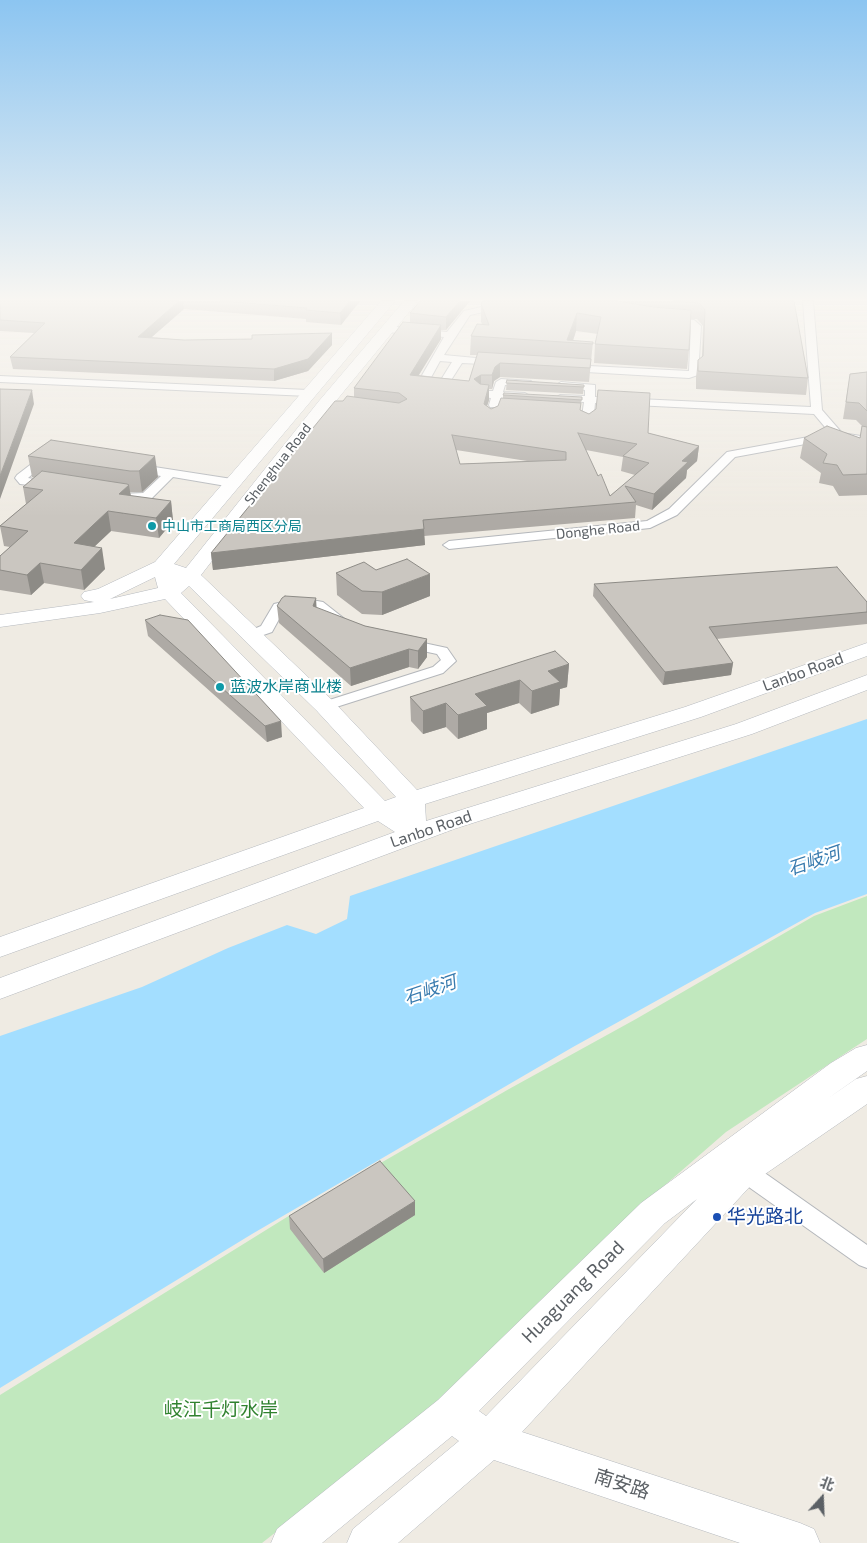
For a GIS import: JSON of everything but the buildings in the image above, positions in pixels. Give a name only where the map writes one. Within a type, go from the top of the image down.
[{"type":"street","name":"Shenghua Road","points":[[101,601],[162,566],[326,373]]},
{"type":"street","name":"Shenghua Road","points":[[101,601],[169,592],[190,576],[354,373]]},
{"type":"street","points":[[428,373],[422,384],[424,386],[442,386],[450,373]]},
{"type":"street","points":[[655,373],[689,375],[694,373]]},
{"type":"street","points":[[814,373],[817,410],[838,435]]},
{"type":"street","points":[[0,378],[308,394]]},
{"type":"street","points":[[491,419],[499,408],[497,395],[501,382],[591,387],[590,400],[585,416]]},
{"type":"street","points":[[481,394],[534,397]]},
{"type":"street","points":[[553,398],[817,410]]},
{"type":"street","name":"Donghe Road","points":[[449,545],[650,524],[673,512],[731,454],[838,435],[858,440],[867,440]]},
{"type":"street","points":[[56,455],[47,456],[21,478],[61,487]]},
{"type":"street","points":[[123,466],[232,483]]},
{"type":"street","points":[[107,495],[125,498],[146,497],[171,473]]},
{"type":"street","points":[[162,566],[190,576],[325,706],[412,800],[416,834]]},
{"type":"street","points":[[162,566],[169,592],[381,811],[416,834]]},
{"type":"street","points":[[0,608],[101,601]]},
{"type":"street","points":[[0,621],[101,601]]},
{"type":"street","points":[[223,648],[267,629],[279,608],[300,602],[318,605],[346,625],[360,632]]},
{"type":"street","points":[[290,717],[438,670],[449,661],[442,651],[386,639]]},
{"type":"street","name":"Lanbo Road","points":[[0,947],[412,800],[693,712],[867,649]]},
{"type":"street","name":"Lanbo Road","points":[[0,990],[416,834],[744,729],[867,682]]},
{"type":"street","name":"Huaguang Road","points":[[291,1543],[451,1412],[653,1213],[842,1071],[867,1056]]},
{"type":"street","points":[[367,1543],[489,1440],[744,1171],[867,1088]]},
{"type":"street","points":[[744,1171],[867,1258]]},
{"type":"street","name":"南安路","points":[[451,1412],[489,1440],[800,1543]]},
{"type":"green space","name":"岐江千灯水岸","points":[[867,896],[867,1039],[726,1132],[618,1226],[446,1398],[262,1543],[0,1543],[0,1395],[287,1217],[509,1089],[636,1019],[814,916]]},
{"type":"water","name":"石岐河","points":[[867,719],[867,894],[815,913],[573,1047],[252,1234],[0,1388],[0,1036],[142,987],[228,948],[287,925],[316,934],[347,919],[350,896]]},
{"type":"place","name":"中山市工商局西区分局","points":[[152,526]]},
{"type":"place","name":"蓝波水岸商业楼","points":[[220,687]]},
{"type":"place","name":"华光路北","points":[[717,1217]]}]
